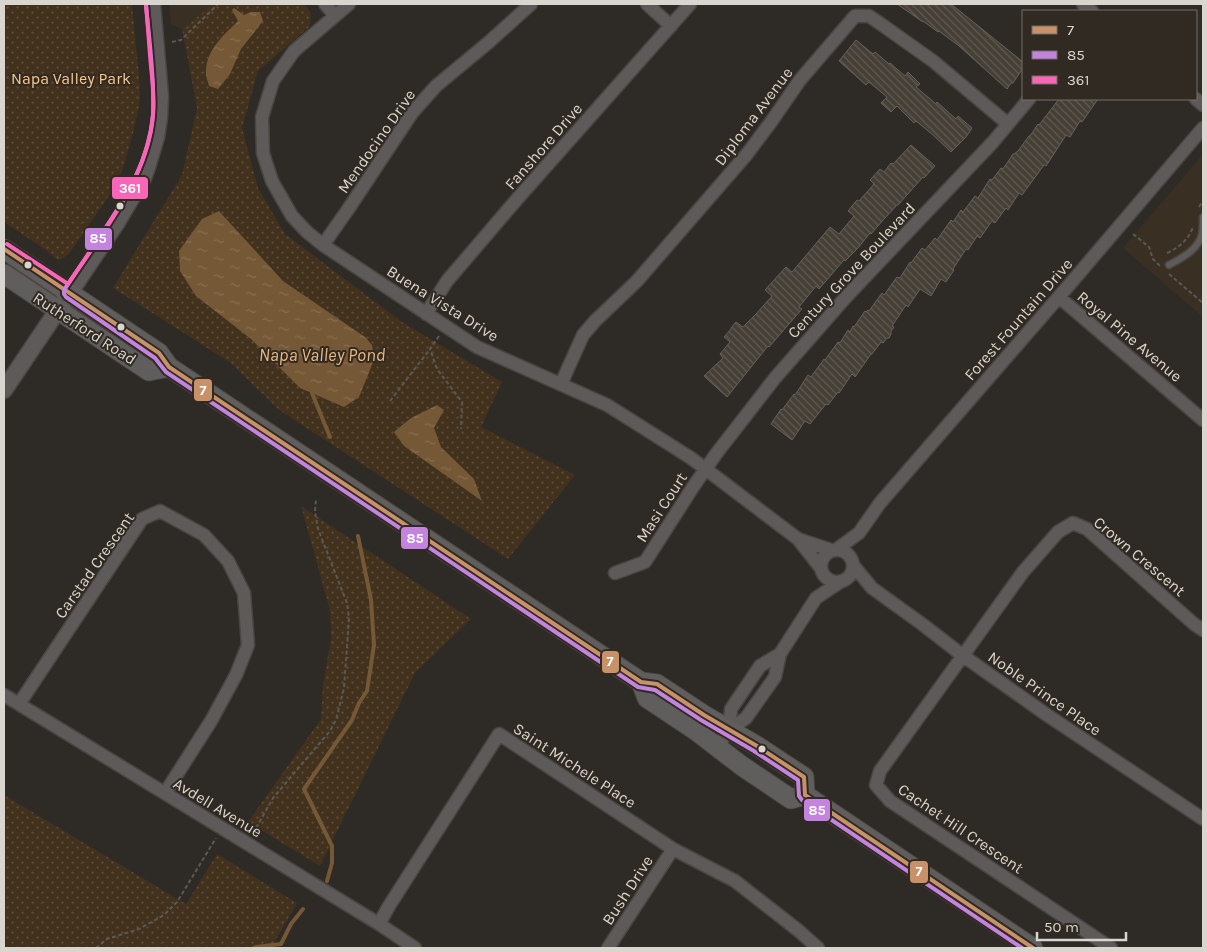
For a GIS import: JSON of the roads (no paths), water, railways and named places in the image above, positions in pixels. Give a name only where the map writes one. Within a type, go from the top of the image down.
[{"type":"main road","name":"Rutherford Road","points":[[4,249],[159,353],[169,367],[641,682],[657,684],[804,777],[805,795]]},
{"type":"main road","name":"Rutherford Road","points":[[4,274],[149,371],[169,367]]},
{"type":"main road","name":"Rutherford Road","points":[[641,682],[647,698],[695,730],[742,766],[791,799],[805,795],[1033,948]]},
{"type":"street","points":[[4,390],[127,207],[143,178],[152,153],[159,118],[160,96],[152,4]]},
{"type":"street","points":[[325,4],[335,16]]},
{"type":"street","name":"Buena Vista Drive","points":[[349,4],[294,51],[273,81],[262,117],[263,153],[272,181],[292,216],[323,245],[477,347],[608,406],[691,458],[798,539],[820,567]]},
{"type":"street","name":"Mendocino Drive","points":[[323,245],[412,113],[430,92],[531,4]]},
{"type":"street","points":[[648,4],[671,26]]},
{"type":"street","name":"Fanshore Drive","points":[[426,314],[447,281],[690,4]]},
{"type":"street","name":"Diploma Avenue","points":[[560,384],[584,336],[595,321],[637,281],[748,154],[800,80],[854,16],[869,16],[878,22],[933,61],[1008,124]]},
{"type":"street","name":"Century Grove Boulevard","points":[[705,469],[775,378],[846,297],[1008,124],[1027,100]]},
{"type":"street","name":"Forest Fountain Drive","points":[[834,550],[859,533],[880,502],[1203,128]]},
{"type":"street","name":"Royal Pine Avenue","points":[[1059,297],[1203,420]]},
{"type":"street","name":"Masi Court","points":[[615,573],[645,562],[705,469]]},
{"type":"street","name":"Carstad Crescent","points":[[19,704],[142,518],[160,511],[204,536],[228,561],[244,593],[248,645],[236,675],[211,721],[165,793]]},
{"type":"street","name":"Crown Crescent","points":[[962,655],[1023,572],[1058,532],[1073,523],[1086,530],[1203,630]]},
{"type":"street","name":"Forest Fountain Drive","points":[[853,564],[859,533]]},
{"type":"street","name":"Buena Vista Drive","points":[[798,539],[834,550]]},
{"type":"street","points":[[717,747],[729,730],[746,718],[775,677],[780,654],[816,598],[850,576],[853,564],[846,552],[834,550],[822,557],[816,598]]},
{"type":"street","name":"Noble Prince Place","points":[[853,564],[872,588],[962,655],[1047,715],[1203,819]]},
{"type":"street","points":[[820,567],[828,580],[841,582]]},
{"type":"street","name":"Noble Prince Place","points":[[841,582],[872,588]]},
{"type":"street","points":[[729,730],[731,709],[760,666],[780,654]]},
{"type":"street","name":"Cachet Hill Crescent","points":[[962,655],[880,771],[876,785],[890,801],[1111,948]]},
{"type":"street","name":"Avdell Avenue","points":[[4,695],[379,924],[415,948]]},
{"type":"street","name":"Saint Michele Place","points":[[379,924],[499,734],[673,849],[735,881],[818,948]]},
{"type":"street","name":"Bush Drive","points":[[608,948],[673,849]]},
{"type":"lane","points":[[1169,264],[1189,254],[1196,245],[1202,232],[1203,217]]},
{"type":"water","points":[[234,8],[244,15],[251,12],[260,12],[263,21],[241,49],[230,74],[218,89],[209,86],[206,74],[207,62],[217,43],[238,21],[232,10]]},
{"type":"water","name":"Napa Valley Pond","points":[[219,211],[283,281],[365,337],[372,345],[374,360],[359,397],[344,407],[300,388],[251,339],[196,296],[180,271],[179,251],[202,219]]},
{"type":"water","points":[[437,405],[444,410],[434,428],[441,447],[474,479],[482,501],[404,446],[394,432],[411,418]]},
{"type":"waterway","points":[[312,393],[330,437]]},
{"type":"waterway","points":[[327,881],[332,863],[332,846],[304,789],[352,720],[359,703],[367,691],[374,645],[371,600],[358,536]]},
{"type":"waterway","points":[[254,948],[281,944],[291,924],[303,909]]},
{"type":"park label","name":"Napa Valley Park","points":[[71,78]]}]
